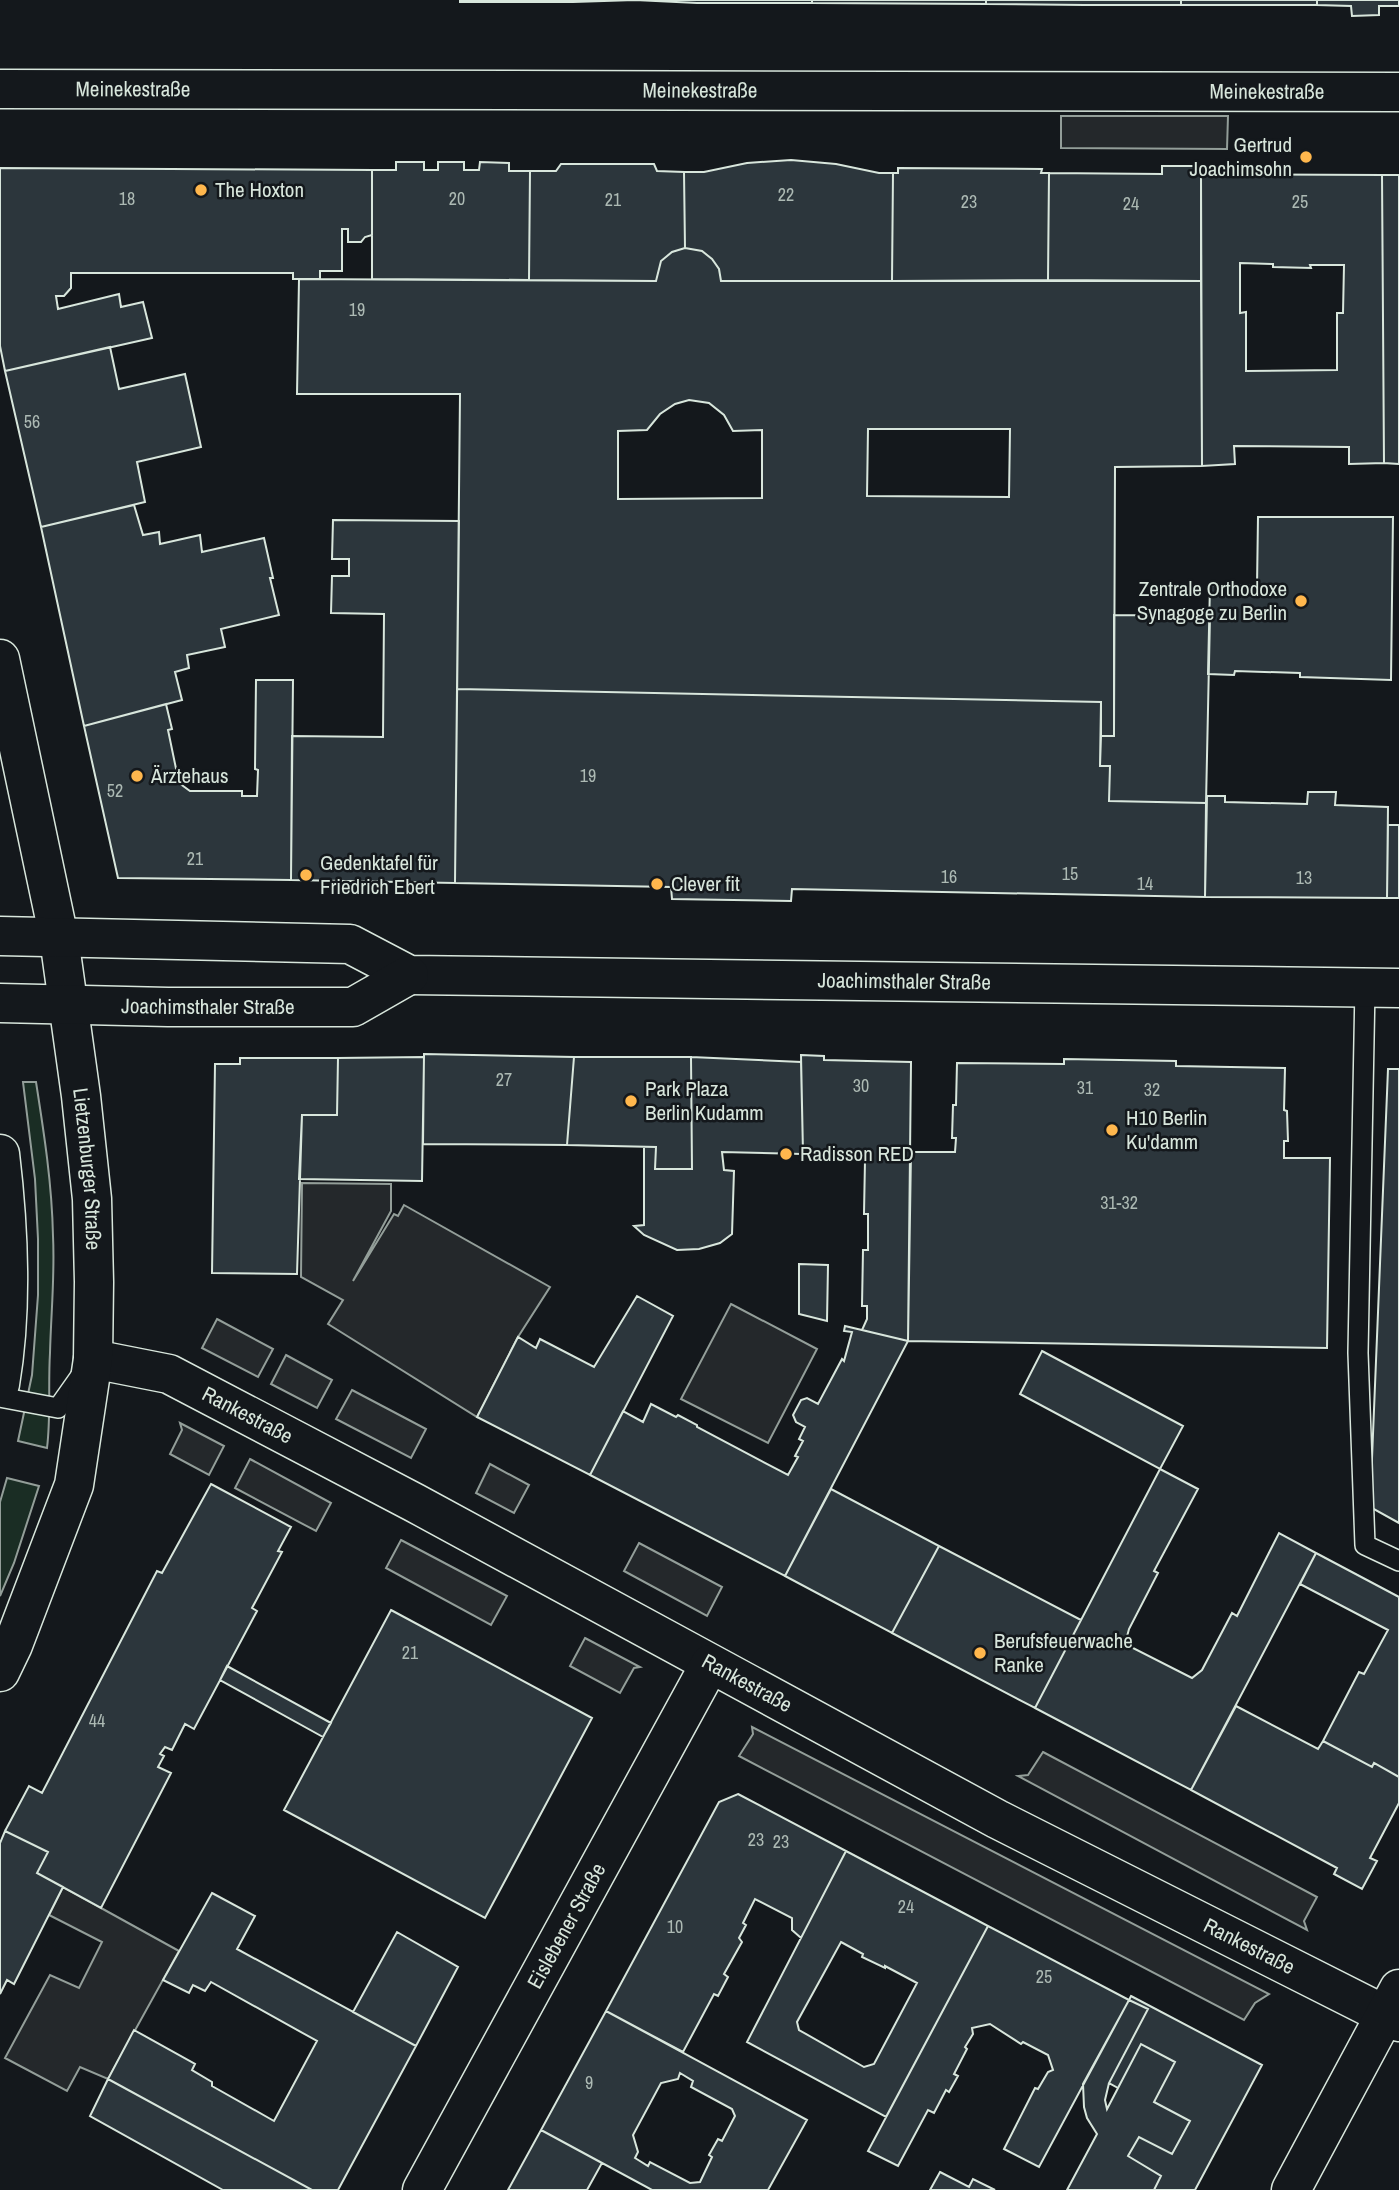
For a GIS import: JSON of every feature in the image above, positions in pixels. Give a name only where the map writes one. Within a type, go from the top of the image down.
[{"type":"street","name":"Meinekestraße","points":[[0,89],[1399,92]]},
{"type":"street","name":"Lietzenburger Straße","points":[[0,659],[59,938],[92,1199],[94,1282],[93,1359],[74,1485],[13,1645],[0,1672]]},
{"type":"street","name":"Joachimsthaler Straße","points":[[0,936],[350,944],[409,975],[1382,988]]},
{"type":"street","name":"Joachimsthaler Straße","points":[[0,1003],[353,1007],[409,975]]},
{"type":"street","points":[[0,1154],[4,1187],[0,1384]]},
{"type":"street","name":"Rankestraße","points":[[93,1359],[169,1374],[415,1503],[997,1819],[1394,2009]]},
{"type":"street","name":"Eislebener Straße","points":[[422,2190],[710,1664]]},
{"type":"street","points":[[1291,2190],[1394,2009]]},
{"type":"lane","points":[[1382,988],[1358,1353],[1365,1545],[1399,1561]]},
{"type":"lane","points":[[0,1397],[58,1408],[93,1359]]},
{"type":"green space","points":[[23,1082],[36,1082],[51,1197],[54,1265],[47,1448],[18,1441],[32,1375],[38,1295],[35,1179]]},
{"type":"green space","points":[[7,1478],[39,1486],[14,1563],[0,1596],[0,1502]]},
{"type":"shaded area","points":[[1061,116],[1228,116],[1227,149],[1061,148]]},
{"type":"shaded area","points":[[302,1183],[391,1184],[391,1211],[353,1281],[394,1214],[398,1216],[404,1205],[550,1287],[518,1337],[477,1417],[328,1324],[343,1300],[301,1277]]},
{"type":"shaded area","points":[[731,1304],[817,1349],[768,1443],[681,1399]]},
{"type":"shaded area","points":[[217,1319],[273,1349],[258,1377],[202,1348]]},
{"type":"shaded area","points":[[286,1355],[332,1380],[317,1408],[271,1384]]},
{"type":"shaded area","points":[[352,1390],[426,1429],[411,1458],[336,1419]]},
{"type":"shaded area","points":[[180,1423],[224,1446],[209,1475],[170,1454],[182,1430]]},
{"type":"shaded area","points":[[250,1459],[331,1503],[316,1531],[235,1488]]},
{"type":"shaded area","points":[[490,1464],[529,1485],[514,1513],[476,1493]]},
{"type":"shaded area","points":[[401,1540],[507,1596],[491,1625],[386,1568]]},
{"type":"shaded area","points":[[639,1543],[722,1587],[707,1616],[624,1571]]},
{"type":"shaded area","points":[[585,1638],[640,1667],[634,1668],[620,1693],[570,1666]]},
{"type":"shaded area","points":[[752,1727],[1269,1994],[1255,2003],[1244,2020],[739,1756],[753,1734]]},
{"type":"shaded area","points":[[1043,1752],[1317,1897],[1304,1921],[1307,1930],[1018,1776],[1028,1775]]},
{"type":"shaded area","points":[[63,1887],[179,1951],[108,2079],[80,2067],[67,2091],[5,2058],[50,1975],[79,1988],[102,1942],[49,1915]]},
{"type":"building","points":[[460,0],[635,0],[460,2]]},
{"type":"building","points":[[635,0],[812,0],[812,3],[697,3]]},
{"type":"building","points":[[812,0],[986,0],[986,4],[812,3]]},
{"type":"building","points":[[986,0],[1181,0],[1181,5],[986,4]]},
{"type":"building","points":[[1181,0],[1317,0],[1317,5],[1181,5]]},
{"type":"building","points":[[1317,0],[1399,0],[1399,6],[1379,6],[1379,15],[1352,16],[1351,6],[1317,5]]},
{"type":"building","points":[[791,160],[893,173],[892,281],[721,281],[719,269],[712,259],[702,251],[685,248],[684,172],[704,172],[747,163]]},
{"type":"building","points":[[396,162],[424,162],[424,170],[438,170],[438,162],[464,162],[464,170],[479,170],[480,162],[509,163],[509,171],[530,171],[529,280],[372,279],[372,170],[396,170]]},
{"type":"building","points":[[561,164],[654,164],[657,171],[684,172],[685,248],[672,252],[661,261],[656,281],[529,280],[530,171],[556,171]]},
{"type":"building","points":[[1162,166],[1194,166],[1194,174],[1201,174],[1201,281],[1048,280],[1049,173],[1162,174]]},
{"type":"building","points":[[0,168],[372,170],[372,235],[361,242],[348,242],[348,229],[342,229],[342,271],[320,271],[320,279],[293,279],[293,273],[71,273],[71,288],[64,296],[56,296],[58,309],[119,294],[121,307],[143,302],[152,338],[5,371],[0,346]]},
{"type":"building","points":[[898,168],[1042,169],[1041,173],[1049,173],[1048,280],[892,281],[893,173],[898,173]]},
{"type":"building","points":[[1201,174],[1382,175],[1384,463],[1349,464],[1349,447],[1234,446],[1235,464],[1202,466]],"holes":[[[1240,263],[1273,264],[1273,267],[1311,268],[1310,265],[1344,265],[1343,313],[1337,313],[1337,370],[1246,371],[1246,312],[1240,313]]]},
{"type":"building","points":[[1382,175],[1399,175],[1399,464],[1384,463]]},
{"type":"building","points":[[685,248],[702,251],[719,269],[721,281],[1201,281],[1202,466],[1115,467],[1114,736],[1101,736],[1101,702],[457,689],[460,394],[297,394],[299,279],[656,281],[661,261],[672,252]],"holes":[[[689,400],[709,403],[724,415],[733,431],[762,430],[762,498],[618,499],[618,431],[647,430],[660,414],[675,404]],[[868,429],[1010,429],[1009,497],[867,496]]]},
{"type":"building","points":[[110,347],[119,389],[185,374],[201,447],[137,462],[145,502],[41,527],[5,371]]},
{"type":"building","points":[[134,505],[143,535],[159,532],[160,544],[200,535],[202,552],[264,538],[279,615],[221,629],[225,647],[187,655],[189,668],[175,672],[182,700],[84,726],[41,527]]},
{"type":"building","name":"Zentrale Orthodoxe Synagoge zu Berlin","points":[[1258,517],[1393,517],[1391,680],[1300,677],[1300,673],[1235,671],[1234,675],[1208,674],[1210,585],[1257,586]]},
{"type":"building","points":[[333,520],[459,521],[455,883],[291,880],[292,736],[383,737],[384,614],[331,613],[332,576],[349,576],[349,559],[332,559]]},
{"type":"building","points":[[1114,615],[1210,616],[1206,803],[1109,801],[1110,766],[1100,766],[1101,736],[1114,736]]},
{"type":"building","name":"Ärztehaus","points":[[256,680],[293,680],[291,880],[118,878],[84,726],[166,704],[172,729],[168,730],[179,783],[190,791],[242,791],[242,796],[257,796]]},
{"type":"building","points":[[457,689],[1101,702],[1100,766],[1110,766],[1109,801],[1206,803],[1205,897],[792,889],[791,901],[672,899],[671,887],[455,883]]},
{"type":"building","points":[[1308,792],[1336,792],[1335,805],[1388,807],[1387,898],[1205,897],[1207,796],[1225,796],[1225,802],[1307,804]]},
{"type":"building","points":[[1388,825],[1399,825],[1399,898],[1387,898]]},
{"type":"building","points":[[424,1054],[574,1057],[567,1145],[423,1144]]},
{"type":"building","points":[[801,1055],[824,1056],[824,1060],[911,1062],[908,1341],[862,1330],[867,1319],[867,1306],[862,1306],[863,1250],[868,1250],[868,1214],[864,1214],[865,1160],[818,1159],[818,1153],[803,1153]]},
{"type":"building","points":[[424,1057],[422,1181],[299,1179],[302,1115],[337,1115],[338,1058]]},
{"type":"building","name":"Park Plaza Berlin Kudamm","points":[[574,1057],[691,1057],[692,1169],[655,1169],[656,1147],[567,1145]]},
{"type":"building","name":"Radisson RED","points":[[691,1057],[801,1062],[803,1153],[722,1152],[724,1170],[734,1171],[732,1234],[720,1243],[699,1249],[677,1250],[644,1235],[634,1226],[644,1225],[644,1147],[656,1147],[655,1169],[692,1169]]},
{"type":"building","points":[[240,1058],[338,1058],[337,1115],[302,1115],[297,1274],[212,1273],[215,1064],[240,1064]]},
{"type":"building","points":[[1064,1059],[1176,1061],[1176,1066],[1285,1068],[1284,1110],[1287,1111],[1288,1141],[1284,1141],[1284,1158],[1330,1158],[1327,1348],[908,1341],[911,1152],[955,1152],[956,1138],[952,1138],[957,1063],[1064,1064]]},
{"type":"building","points":[[1388,1069],[1399,1069],[1399,1523],[1370,1507]]},
{"type":"building","points":[[799,1264],[828,1265],[827,1321],[799,1314]]},
{"type":"building","points":[[637,1296],[673,1316],[590,1475],[477,1417],[518,1337],[536,1348],[540,1339],[594,1367]]},
{"type":"building","points":[[845,1326],[908,1341],[785,1576],[590,1475],[623,1411],[643,1422],[651,1404],[676,1417],[678,1415],[788,1475],[798,1457],[795,1456],[803,1441],[799,1439],[805,1427],[796,1422],[793,1415],[801,1400],[807,1398],[818,1404],[842,1359],[844,1361],[852,1332],[844,1331]]},
{"type":"building","points":[[1042,1351],[1183,1426],[1160,1469],[1020,1394]]},
{"type":"building","points":[[1160,1469],[1198,1489],[1154,1571],[1158,1573],[1129,1629],[1125,1644],[1192,1678],[1202,1670],[1232,1613],[1237,1616],[1279,1533],[1316,1553],[1191,1790],[1035,1708]]},
{"type":"building","points":[[211,1484],[291,1527],[278,1551],[282,1552],[252,1608],[257,1611],[194,1729],[185,1724],[172,1750],[165,1747],[160,1754],[164,1756],[158,1767],[171,1773],[101,1908],[37,1873],[48,1852],[5,1831],[29,1786],[42,1793],[157,1571],[162,1573]]},
{"type":"building","points":[[831,1489],[939,1546],[892,1633],[785,1576]]},
{"type":"building","points":[[939,1546],[1081,1620],[1035,1708],[892,1633]]},
{"type":"building","points":[[1316,1553],[1399,1597],[1399,1777],[1374,1763],[1372,1767],[1323,1741],[1359,1672],[1364,1674],[1388,1630],[1300,1584]]},
{"type":"building","points":[[391,1610],[592,1718],[485,1918],[284,1810]]},
{"type":"building","points":[[227,1666],[331,1723],[323,1737],[220,1680]]},
{"type":"building","points":[[1236,1706],[1318,1749],[1323,1741],[1372,1767],[1374,1763],[1399,1777],[1399,1803],[1370,1858],[1377,1861],[1362,1889],[1334,1874],[1337,1868],[1191,1790]]},
{"type":"building","points":[[738,1794],[846,1851],[801,1938],[792,1930],[792,1918],[755,1899],[743,1923],[746,1925],[739,1938],[742,1942],[724,1974],[728,1977],[718,1996],[714,1994],[683,2052],[606,2011],[719,1802]]},
{"type":"building","points":[[5,1831],[48,1852],[37,1873],[63,1887],[14,1984],[7,1980],[0,1994],[0,1843]]},
{"type":"building","points":[[846,1851],[988,1926],[886,2117],[747,2042]],"holes":[[[841,1942],[863,1954],[862,1957],[917,1983],[874,2064],[864,2067],[799,2030],[797,2022]]]},
{"type":"building","points":[[212,1893],[255,1916],[237,1949],[416,2046],[338,2190],[312,2190],[108,2079],[134,2030],[195,2064],[192,2070],[212,2082],[212,2086],[274,2121],[317,2041],[211,1982],[205,1991],[193,1985],[189,1993],[163,1980]]},
{"type":"building","points":[[988,1926],[1129,2000],[1039,2167],[1004,2149],[1035,2088],[1038,2089],[1048,2072],[1053,2070],[1048,2055],[1023,2042],[1021,2044],[990,2024],[972,2028],[973,2034],[954,2074],[958,2076],[949,2092],[946,2090],[934,2113],[928,2110],[898,2166],[868,2151]]},
{"type":"building","points":[[397,1932],[458,1967],[416,2046],[353,2012]]},
{"type":"building","points":[[1131,1996],[1262,2065],[1195,2190],[1154,2190],[1161,2176],[1128,2156],[1139,2137],[1172,2154],[1190,2121],[1154,2102],[1175,2062],[1141,2044],[1118,2088],[1109,2083],[1148,2009],[1129,2000]]},
{"type":"building","points":[[1129,2000],[1148,2009],[1109,2083],[1105,2100],[1107,2109],[1141,2044],[1175,2062],[1154,2102],[1190,2121],[1172,2154],[1139,2137],[1128,2156],[1161,2176],[1154,2190],[1067,2190],[1097,2134],[1087,2118],[1083,2084]]},
{"type":"building","points":[[606,2011],[807,2120],[768,2190],[652,2190],[541,2130]],"holes":[[[680,2073],[693,2081],[691,2087],[732,2109],[735,2116],[722,2141],[718,2139],[709,2155],[712,2157],[700,2182],[690,2183],[650,2162],[648,2166],[635,2158],[638,2152],[633,2135],[661,2083],[678,2079]]]},
{"type":"building","points":[[108,2079],[312,2190],[223,2190],[90,2116]]},
{"type":"building","points":[[541,2130],[602,2163],[587,2190],[508,2190]]},
{"type":"building","points":[[940,2172],[969,2187],[973,2179],[995,2190],[930,2190]]},
{"type":"place","name":"Gertrud Joachimsohn","points":[[1306,157]]},
{"type":"place","name":"The Hoxton","points":[[201,190]]},
{"type":"place","name":"Zentrale Orthodoxe Synagoge zu Berlin","points":[[1301,601]]},
{"type":"place","name":"Ärztehaus","points":[[137,776]]},
{"type":"place","name":"Gedenktafel für Friedrich Ebert","points":[[306,875]]},
{"type":"place","name":"Clever fit","points":[[657,884]]},
{"type":"place","name":"Park Plaza Berlin Kudamm","points":[[631,1101]]},
{"type":"place","name":"H10 Berlin Ku'damm","points":[[1112,1130]]},
{"type":"place","name":"Radisson RED","points":[[786,1154]]},
{"type":"place","name":"Berufsfeuerwache Ranke","points":[[980,1653]]}]
